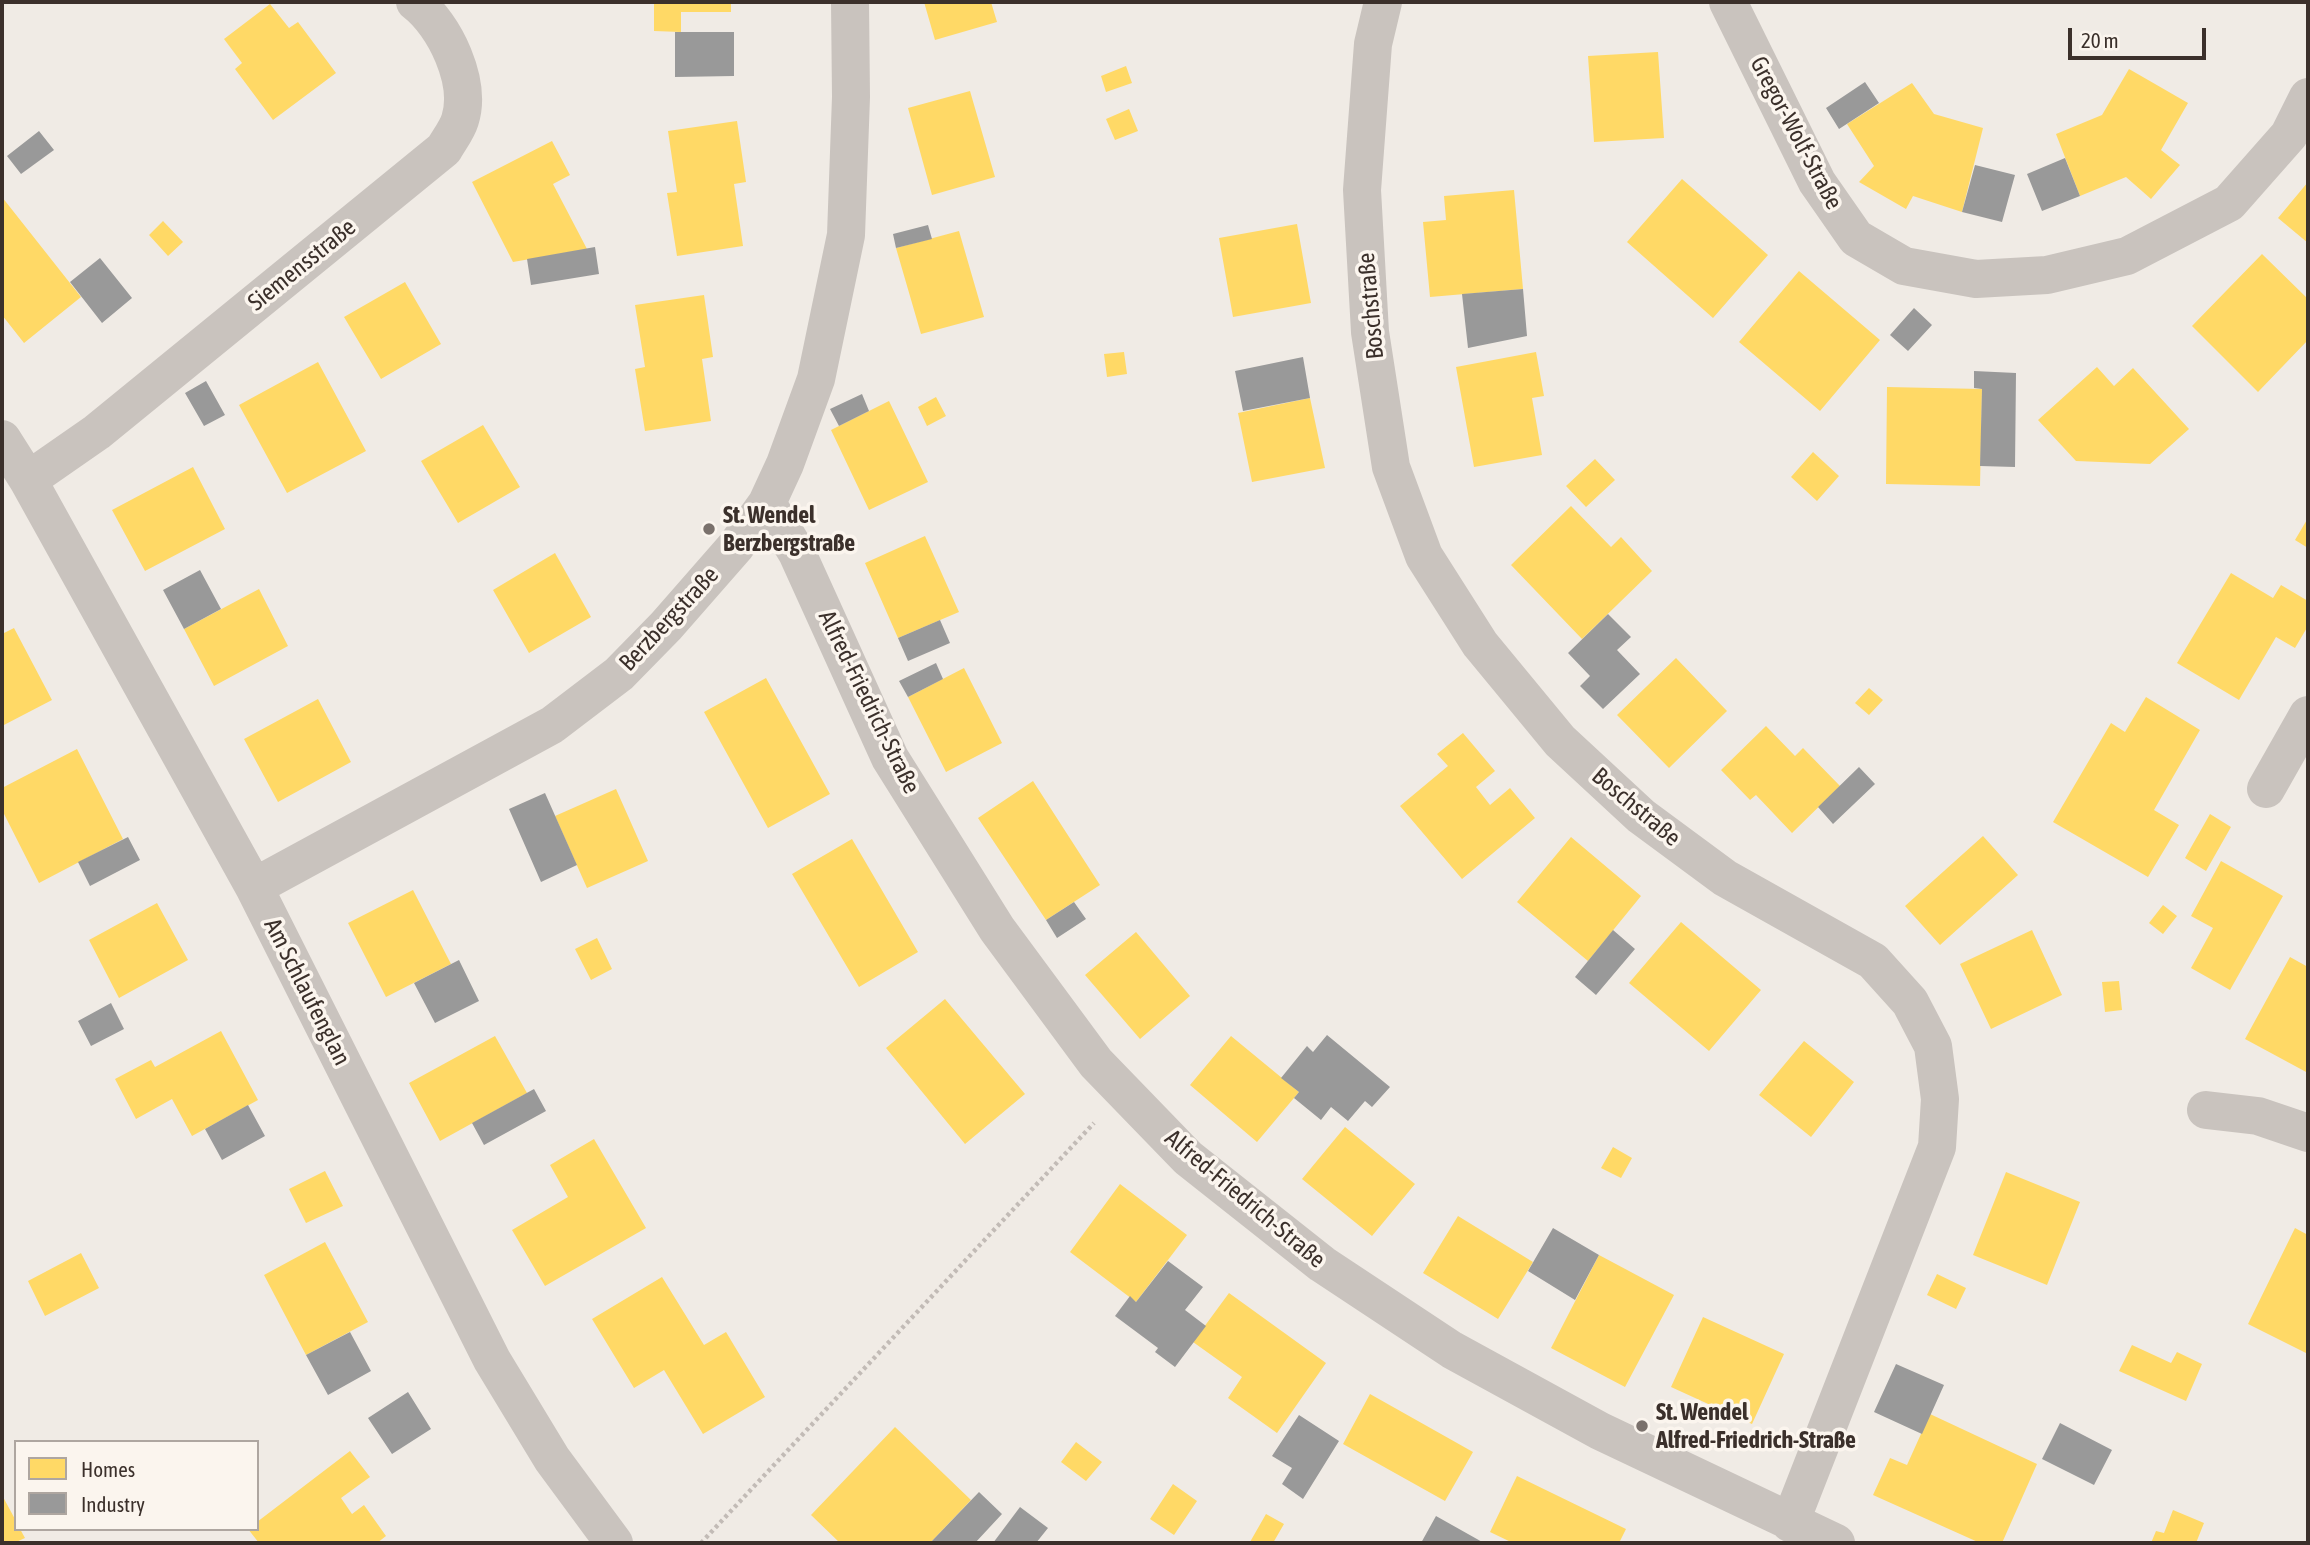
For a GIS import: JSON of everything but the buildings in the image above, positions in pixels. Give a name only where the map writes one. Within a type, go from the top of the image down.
[{"type":"street","name":"Siemensstraße","points":[[28,480],[97,432],[444,149],[460,120],[463,93],[454,52],[428,11],[415,2]]},
{"type":"street","name":"Berzbergstraße","points":[[254,887],[552,725],[619,674],[657,635],[736,546],[766,503],[785,464],[816,379],[846,235],[851,97],[850,2]]},
{"type":"street","name":"Boschstraße","points":[[1383,2],[1373,44],[1362,190],[1370,331],[1391,467],[1424,556],[1480,644],[1560,741],[1641,816],[1725,877],[1872,961],[1910,1002],[1933,1046],[1940,1099],[1937,1146],[1790,1523]]},
{"type":"street","name":"Gregor-Wolf-Straße","points":[[1728,2],[1817,182],[1856,237],[1904,266],[1976,279],[2047,275],[2127,256],[2229,203],[2289,135],[2308,97]]},
{"type":"street","name":"Am Schlaufenglan","points":[[2,439],[28,480],[254,887],[492,1360],[552,1459],[614,1543]]},
{"type":"street","name":"Alfred-Friedrich-Straße","points":[[766,503],[797,554],[890,758],[997,929],[1096,1063],[1188,1158],[1312,1256],[1451,1350],[1600,1431],[1836,1543]]},
{"type":"street","points":[[2266,789],[2308,715]]},
{"type":"street","points":[[2206,1110],[2258,1116],[2308,1133]]},
{"type":"path","points":[[701,1543],[1124,1092]]},
{"type":"place","name":"St. Wendel Berzbergstraße","points":[[709,529]]},
{"type":"place","name":"St. Wendel Alfred-Friedrich-Straße","points":[[1642,1426]]}]
